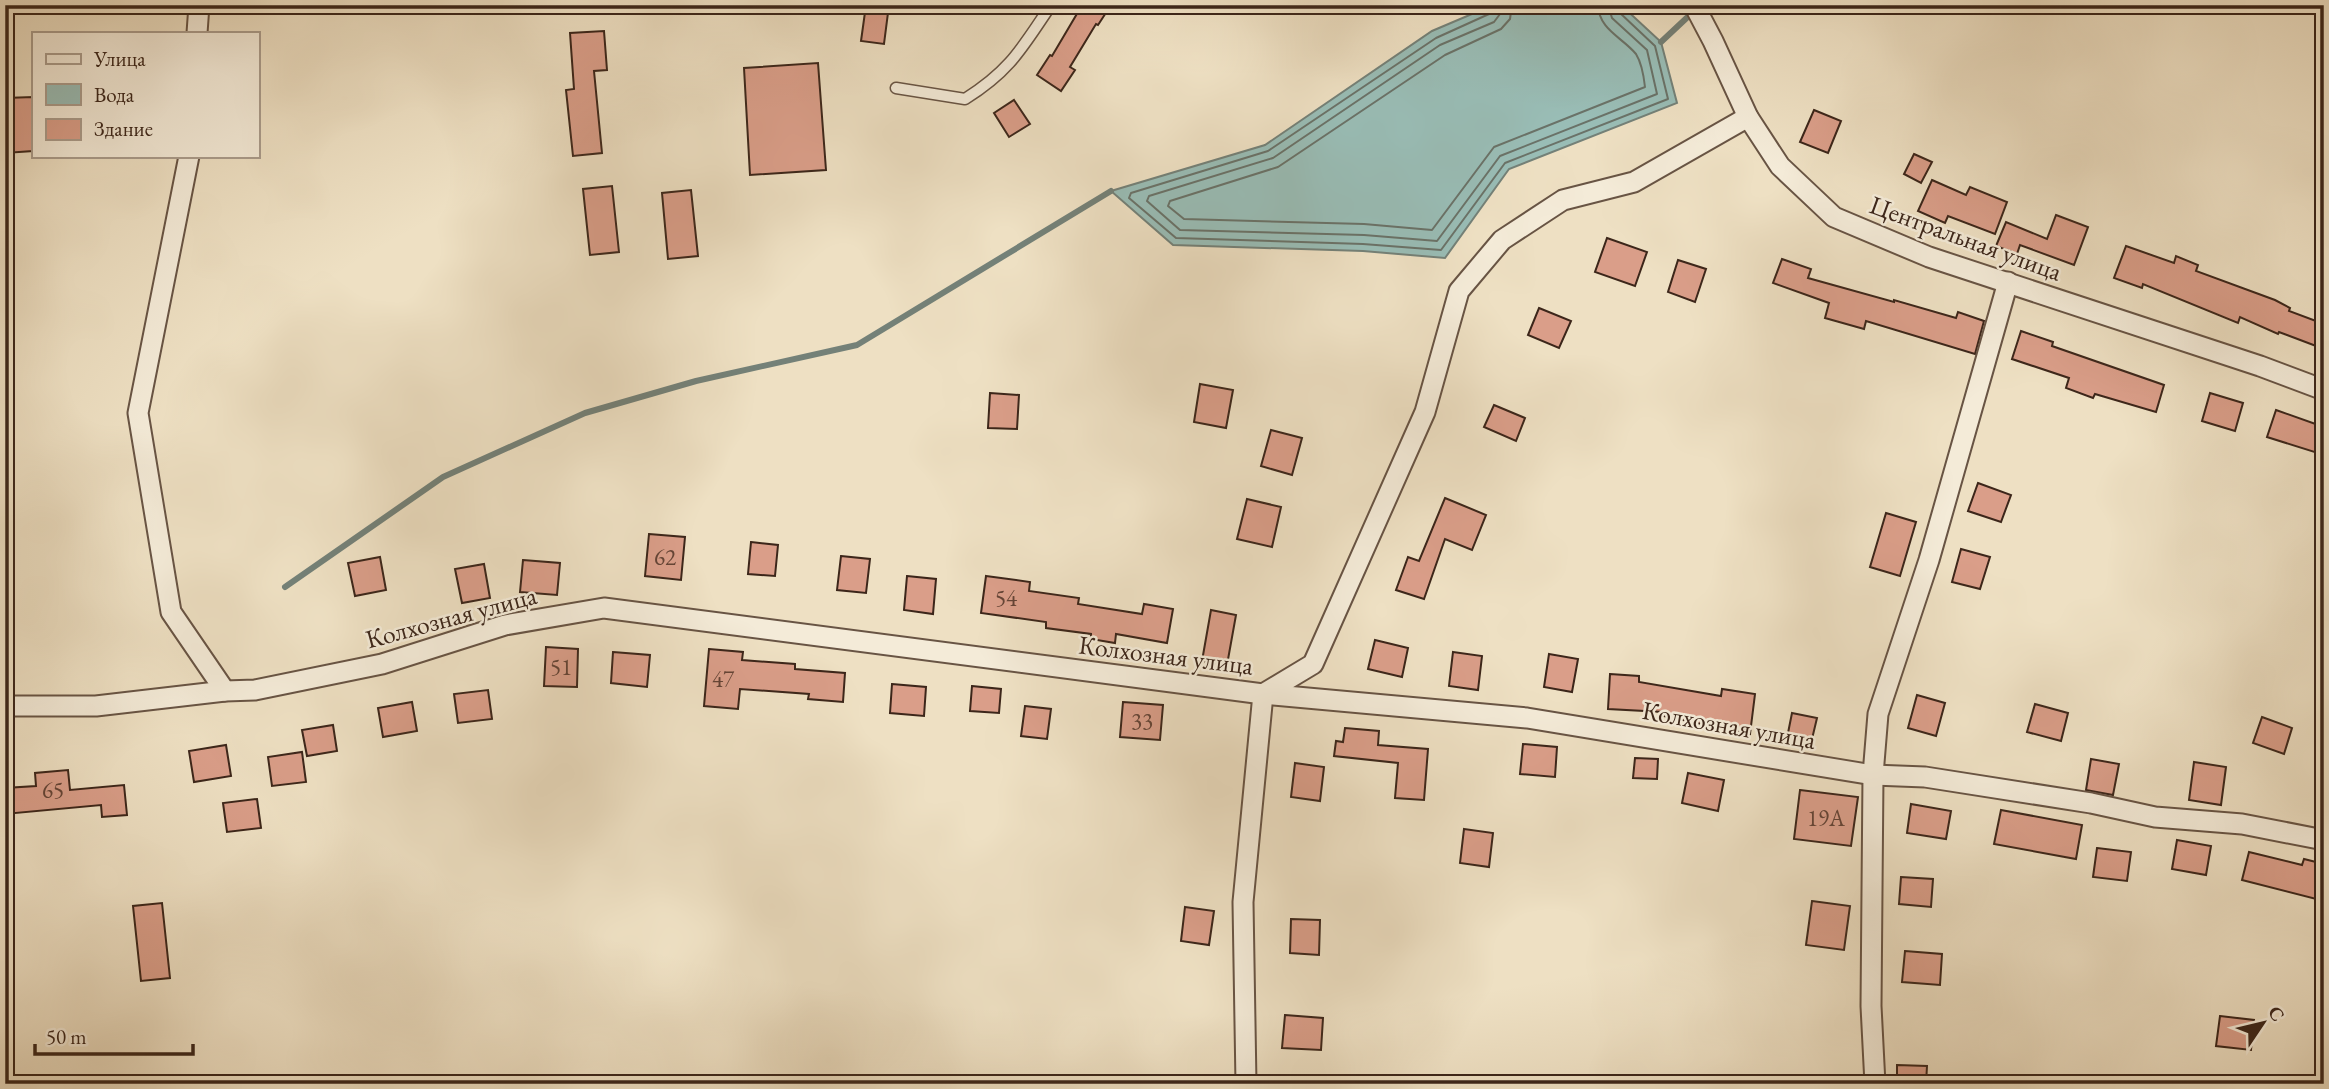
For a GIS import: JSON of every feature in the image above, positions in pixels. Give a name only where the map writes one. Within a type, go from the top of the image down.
[{"type":"street","points":[[197,32],[199,5]]},
{"type":"street","name":"Центральная улица","points":[[1693,5],[1748,117],[1780,166],[1834,217],[1928,257],[2324,390]]},
{"type":"street","points":[[1246,1084],[1243,902],[1263,694],[1313,664],[1425,412],[1459,291],[1502,240],[1563,200],[1634,182],[1748,117]]},
{"type":"street","points":[[189,158],[138,413],[171,612],[225,691]]},
{"type":"street","points":[[1875,1084],[1871,1006],[1872,775],[1878,715],[1929,560],[2008,282]]},
{"type":"street","name":"Колхозная улица","points":[[5,706],[96,706],[256,690],[382,664],[505,625],[604,608],[1263,694],[1527,718],[1872,775],[1926,777],[2091,803],[2155,817],[2242,824],[2324,840]]},
{"type":"lane","points":[[896,88],[965,99],[992,82],[1015,59],[1051,5]]},
{"type":"water","points":[[1493,5],[1621,5],[1661,42],[1677,103],[1509,169],[1445,258],[1363,251],[1173,245],[1111,191],[1265,145],[1432,31]]},
{"type":"building","points":[[866,5],[889,5],[884,44],[861,41]]},
{"type":"building","points":[[1067,5],[1111,5],[1070,67],[1075,70],[1061,91],[1037,75],[1050,55],[1052,56],[1078,12]]},
{"type":"building","points":[[604,31],[607,70],[594,71],[602,153],[573,156],[566,90],[574,89],[570,33]]},
{"type":"building","points":[[818,63],[826,170],[750,175],[744,68]]},
{"type":"building","points":[[32,97],[32,151],[5,153],[5,98]]},
{"type":"building","points":[[1014,100],[1030,124],[1009,137],[994,113]]},
{"type":"building","points":[[1814,110],[1841,121],[1828,153],[1800,142]]},
{"type":"building","points":[[1914,154],[1932,162],[1921,183],[1904,174]]},
{"type":"building","points":[[1932,180],[1966,195],[1970,187],[2007,202],[1995,234],[1948,216],[1945,223],[1918,211]]},
{"type":"building","points":[[612,186],[619,252],[590,255],[583,189]]},
{"type":"building","points":[[691,190],[698,256],[668,259],[662,193]]},
{"type":"building","points":[[2056,215],[2088,227],[2074,265],[2020,245],[2017,254],[1996,246],[2006,222],[2047,239]]},
{"type":"building","points":[[1607,238],[1647,252],[1635,286],[1595,272]]},
{"type":"building","points":[[2126,246],[2174,263],[2176,256],[2198,265],[2196,271],[2275,300],[2290,308],[2289,311],[2324,324],[2324,349],[2279,332],[2278,334],[2240,317],[2238,323],[2143,284],[2142,288],[2114,278]]},
{"type":"building","points":[[1782,259],[1811,269],[1808,278],[1956,318],[1958,312],[1984,321],[1975,354],[1866,321],[1864,329],[1825,318],[1829,303],[1773,283]]},
{"type":"building","points":[[1678,260],[1706,269],[1695,302],[1668,292]]},
{"type":"building","points":[[1539,308],[1571,321],[1559,348],[1528,335]]},
{"type":"building","points":[[2021,331],[2053,342],[2052,346],[2164,385],[2156,412],[2095,394],[2093,398],[2066,388],[2069,378],[2012,359]]},
{"type":"building","points":[[1200,384],[1233,390],[1226,428],[1194,422]]},
{"type":"building","points":[[990,393],[1019,395],[1017,429],[988,428]]},
{"type":"building","points":[[2210,393],[2243,403],[2235,431],[2202,421]]},
{"type":"building","points":[[1494,405],[1525,418],[1516,441],[1484,427]]},
{"type":"building","points":[[2276,410],[2324,427],[2324,455],[2267,437]]},
{"type":"building","points":[[1271,430],[1302,438],[1292,475],[1261,466]]},
{"type":"building","points":[[1978,483],[2011,495],[2001,522],[1968,511]]},
{"type":"building","points":[[1445,498],[1486,515],[1472,550],[1445,539],[1424,599],[1396,590],[1408,557],[1419,561]]},
{"type":"building","points":[[1247,499],[1281,507],[1272,547],[1237,539]]},
{"type":"building","points":[[1886,513],[1916,522],[1900,576],[1870,567]]},
{"type":"building","points":[[649,534],[685,537],[681,580],[645,576]]},
{"type":"building","points":[[751,542],[778,545],[775,576],[748,574]]},
{"type":"building","points":[[1961,549],[1990,557],[1980,589],[1952,582]]},
{"type":"building","points":[[841,556],[870,559],[866,593],[837,590]]},
{"type":"building","points":[[380,557],[386,590],[355,596],[348,563]]},
{"type":"building","points":[[523,560],[560,563],[557,595],[520,592]]},
{"type":"building","points":[[484,564],[490,598],[462,603],[455,569]]},
{"type":"building","points":[[907,576],[936,579],[933,614],[904,610]]},
{"type":"building","points":[[986,576],[1030,582],[1029,591],[1079,598],[1078,604],[1142,614],[1144,604],[1173,609],[1167,643],[1116,634],[1115,643],[1091,639],[1091,634],[1046,628],[1046,622],[981,613]]},
{"type":"building","points":[[1211,610],[1236,615],[1227,665],[1202,661]]},
{"type":"building","points":[[1375,640],[1408,648],[1402,677],[1368,669]]},
{"type":"building","points":[[546,647],[578,649],[577,687],[544,686]]},
{"type":"building","points":[[709,649],[743,652],[742,660],[795,664],[795,669],[845,673],[843,702],[808,699],[809,694],[740,689],[738,709],[704,706]]},
{"type":"building","points":[[613,652],[650,655],[647,687],[611,683]]},
{"type":"building","points":[[1453,652],[1482,656],[1478,690],[1449,686]]},
{"type":"building","points":[[1549,654],[1578,659],[1572,692],[1544,687]]},
{"type":"building","points":[[1610,674],[1639,676],[1639,682],[1721,696],[1722,689],[1755,694],[1750,734],[1663,716],[1663,712],[1608,709]]},
{"type":"building","points":[[892,684],[926,687],[924,716],[890,713]]},
{"type":"building","points":[[972,686],[1001,689],[999,713],[970,711]]},
{"type":"building","points":[[488,690],[492,719],[458,723],[454,694]]},
{"type":"building","points":[[1917,695],[1945,703],[1936,736],[1908,728]]},
{"type":"building","points":[[412,702],[417,731],[383,737],[378,708]]},
{"type":"building","points":[[1123,702],[1163,705],[1160,740],[1120,737]]},
{"type":"building","points":[[2035,704],[2068,713],[2061,741],[2027,732]]},
{"type":"building","points":[[1025,706],[1051,709],[1047,739],[1021,736]]},
{"type":"building","points":[[1792,713],[1817,718],[1812,739],[1788,733]]},
{"type":"building","points":[[2262,717],[2292,728],[2284,754],[2253,743]]},
{"type":"building","points":[[333,725],[337,751],[307,756],[302,730]]},
{"type":"building","points":[[1345,728],[1379,731],[1378,745],[1428,749],[1424,800],[1395,798],[1398,763],[1334,756],[1336,741],[1343,742]]},
{"type":"building","points":[[1523,744],[1557,747],[1555,777],[1520,774]]},
{"type":"building","points":[[226,745],[231,776],[194,782],[189,751]]},
{"type":"building","points":[[302,752],[306,782],[272,786],[268,757]]},
{"type":"building","points":[[1635,758],[1658,759],[1657,779],[1633,778]]},
{"type":"building","points":[[2091,759],[2119,764],[2113,795],[2086,790]]},
{"type":"building","points":[[2194,762],[2226,767],[2221,805],[2189,800]]},
{"type":"building","points":[[1295,763],[1324,767],[1320,801],[1291,797]]},
{"type":"building","points":[[68,770],[70,790],[124,785],[127,815],[102,817],[101,805],[5,814],[5,788],[36,786],[35,773]]},
{"type":"building","points":[[1688,773],[1724,780],[1718,811],[1682,803]]},
{"type":"building","points":[[1800,790],[1858,797],[1851,846],[1794,839]]},
{"type":"building","points":[[257,799],[261,828],[227,832],[223,803]]},
{"type":"building","points":[[1911,804],[1951,811],[1946,839],[1907,833]]},
{"type":"building","points":[[2001,810],[2082,825],[2076,859],[1994,844]]},
{"type":"building","points":[[1464,829],[1493,833],[1489,867],[1460,863]]},
{"type":"building","points":[[2177,840],[2211,846],[2206,875],[2172,869]]},
{"type":"building","points":[[2097,848],[2131,852],[2127,881],[2093,877]]},
{"type":"building","points":[[2249,852],[2302,865],[2304,859],[2324,864],[2324,901],[2242,880]]},
{"type":"building","points":[[1901,877],[1933,879],[1931,907],[1899,904]]},
{"type":"building","points":[[1812,901],[1850,906],[1844,950],[1806,945]]},
{"type":"building","points":[[162,903],[170,978],[141,981],[133,906]]},
{"type":"building","points":[[1185,907],[1214,911],[1209,945],[1181,941]]},
{"type":"building","points":[[1291,919],[1320,920],[1319,955],[1290,953]]},
{"type":"building","points":[[1905,951],[1942,954],[1940,985],[1902,982]]},
{"type":"building","points":[[1285,1015],[1323,1018],[1321,1050],[1282,1048]]},
{"type":"building","points":[[2220,1016],[2254,1020],[2251,1050],[2216,1046]]},
{"type":"building","points":[[1897,1065],[1927,1066],[1926,1084],[1897,1084]]},
{"type":"waterway","points":[[1661,42],[1693,12]]},
{"type":"waterway","points":[[285,587],[443,477],[585,413],[696,381],[857,345],[1111,191]]}]
